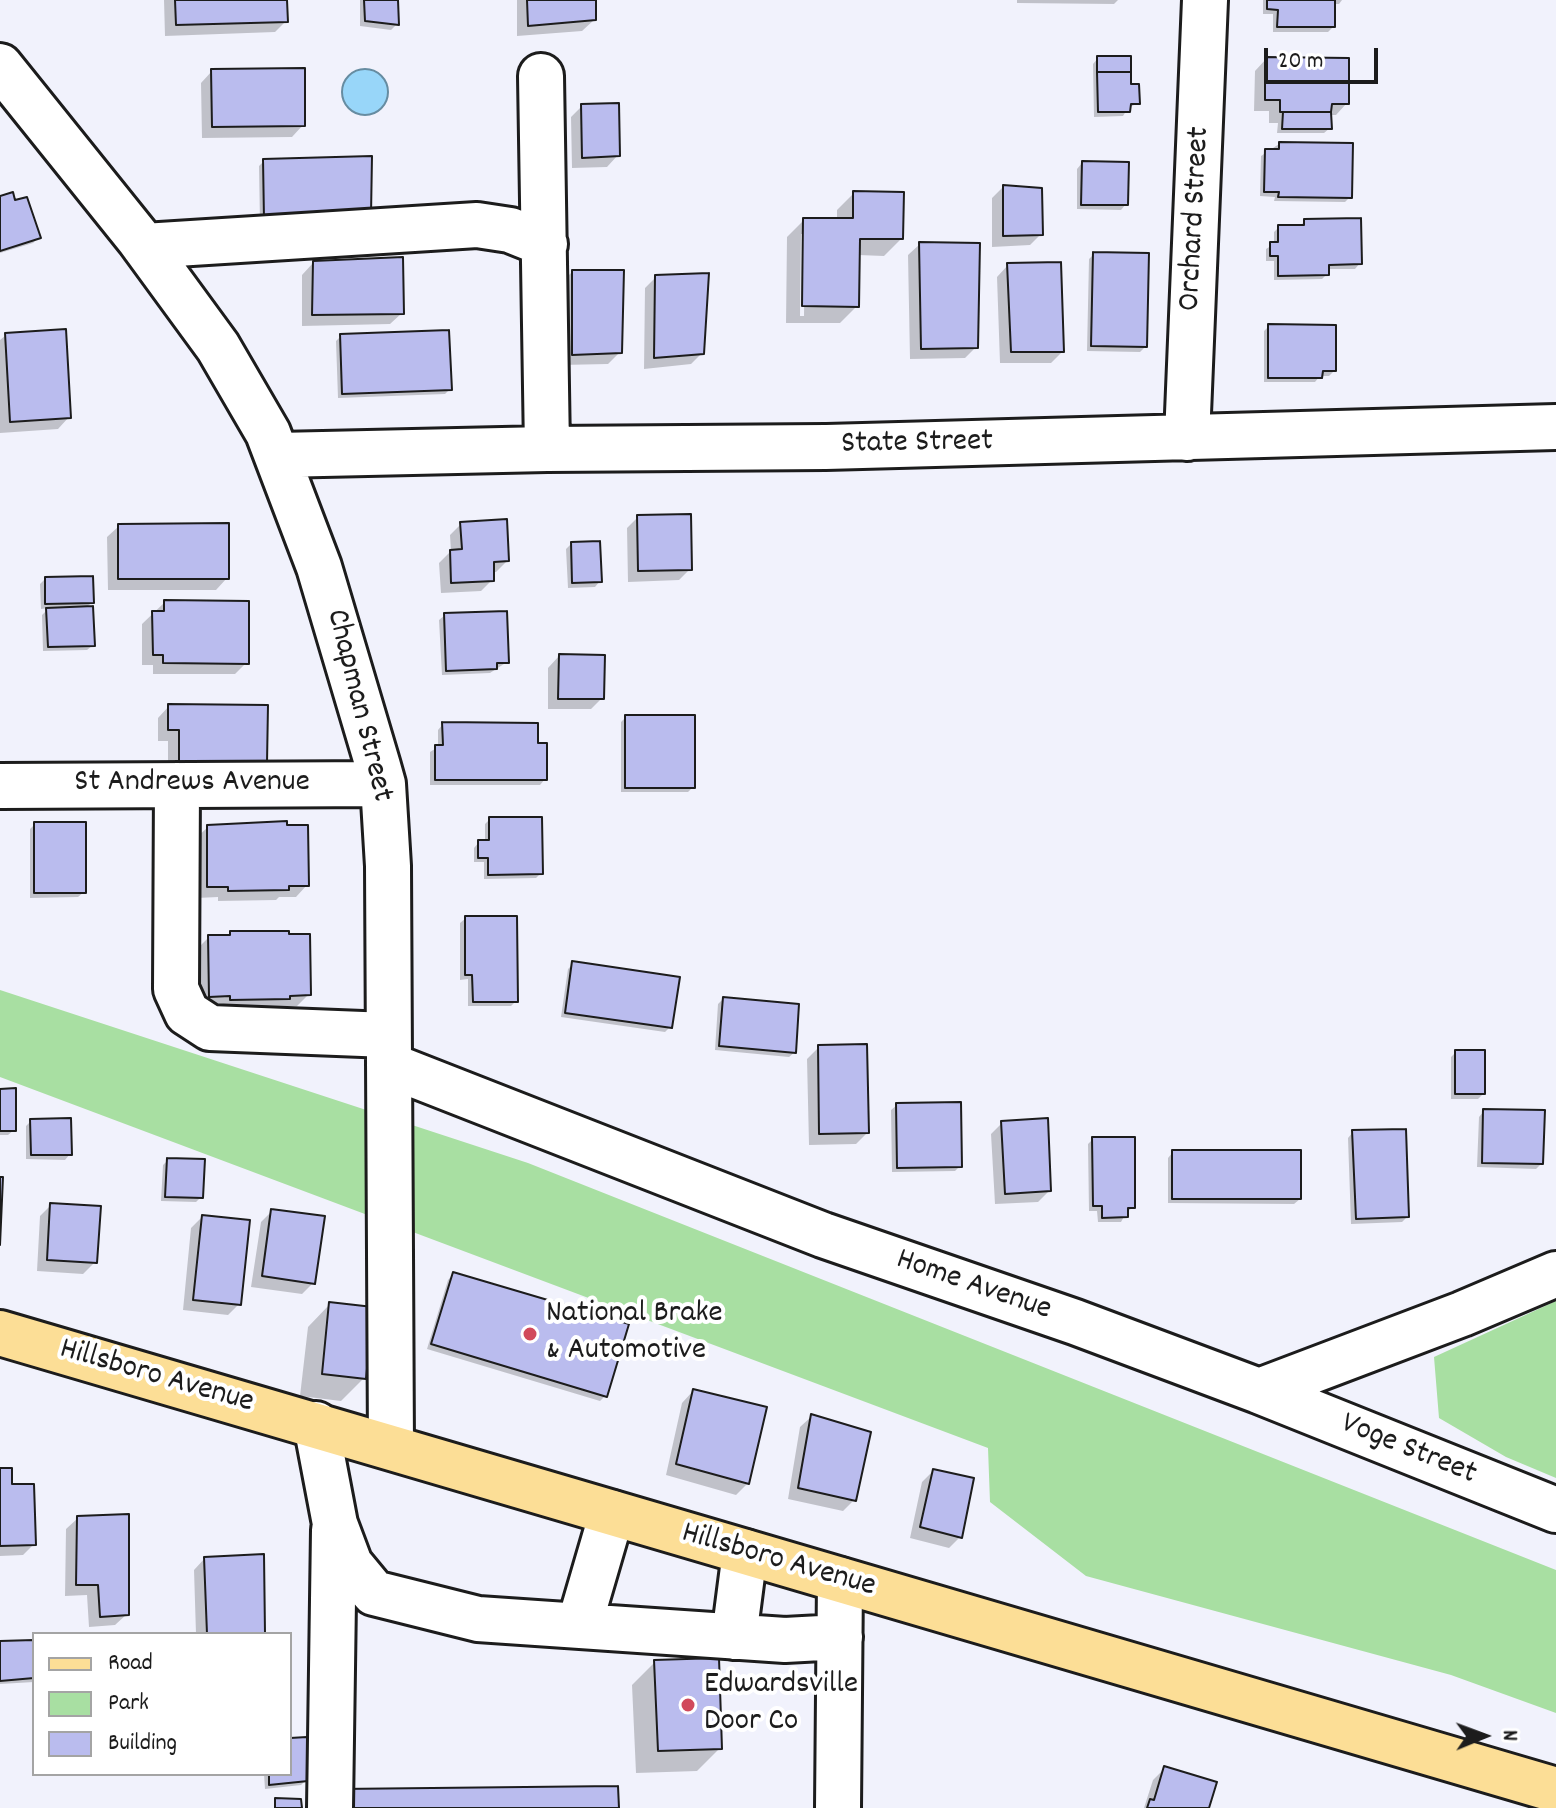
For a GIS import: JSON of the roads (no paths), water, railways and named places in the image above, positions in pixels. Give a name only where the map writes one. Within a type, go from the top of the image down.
[{"type":"main road","name":"Hillsboro Avenue","points":[[0,1333],[1556,1790]]},
{"type":"street","name":"Orchard Street","points":[[1187,438],[1205,0]]},
{"type":"street","name":"Chapman Street","points":[[0,66],[144,246],[218,347],[268,433],[319,567],[383,784],[388,866],[391,1446]]},
{"type":"street","points":[[541,76],[547,449]]},
{"type":"street","points":[[144,246],[477,225],[510,230],[545,244]]},
{"type":"street","name":"State Street","points":[[278,455],[826,447],[1556,427]]},
{"type":"street","name":"St Andrews Avenue","points":[[0,786],[383,784]]},
{"type":"street","name":"Home Avenue","points":[[177,785],[176,989],[187,1013],[210,1028],[388,1050],[823,1235],[1075,1322],[1259,1391]]},
{"type":"street","points":[[1259,1391],[1462,1314],[1556,1274]]},
{"type":"street","name":"Voge Street","points":[[1259,1391],[1556,1510]]},
{"type":"street","points":[[316,1424],[335,1524],[350,1564],[374,1593],[478,1619],[785,1640],[840,1637]]},
{"type":"street","points":[[579,1626],[612,1513]]},
{"type":"street","points":[[330,1808],[335,1524]]},
{"type":"street","points":[[734,1637],[745,1552]]},
{"type":"street","points":[[838,1808],[840,1580]]},
{"type":"water","points":[[365,69],[381,76],[388,92],[381,108],[365,115],[349,108],[342,92],[349,76]]},
{"type":"place","name":"National Brake & Automotive","points":[[530,1334]]},
{"type":"place","name":"Edwardsville Door Co","points":[[688,1705]]}]
